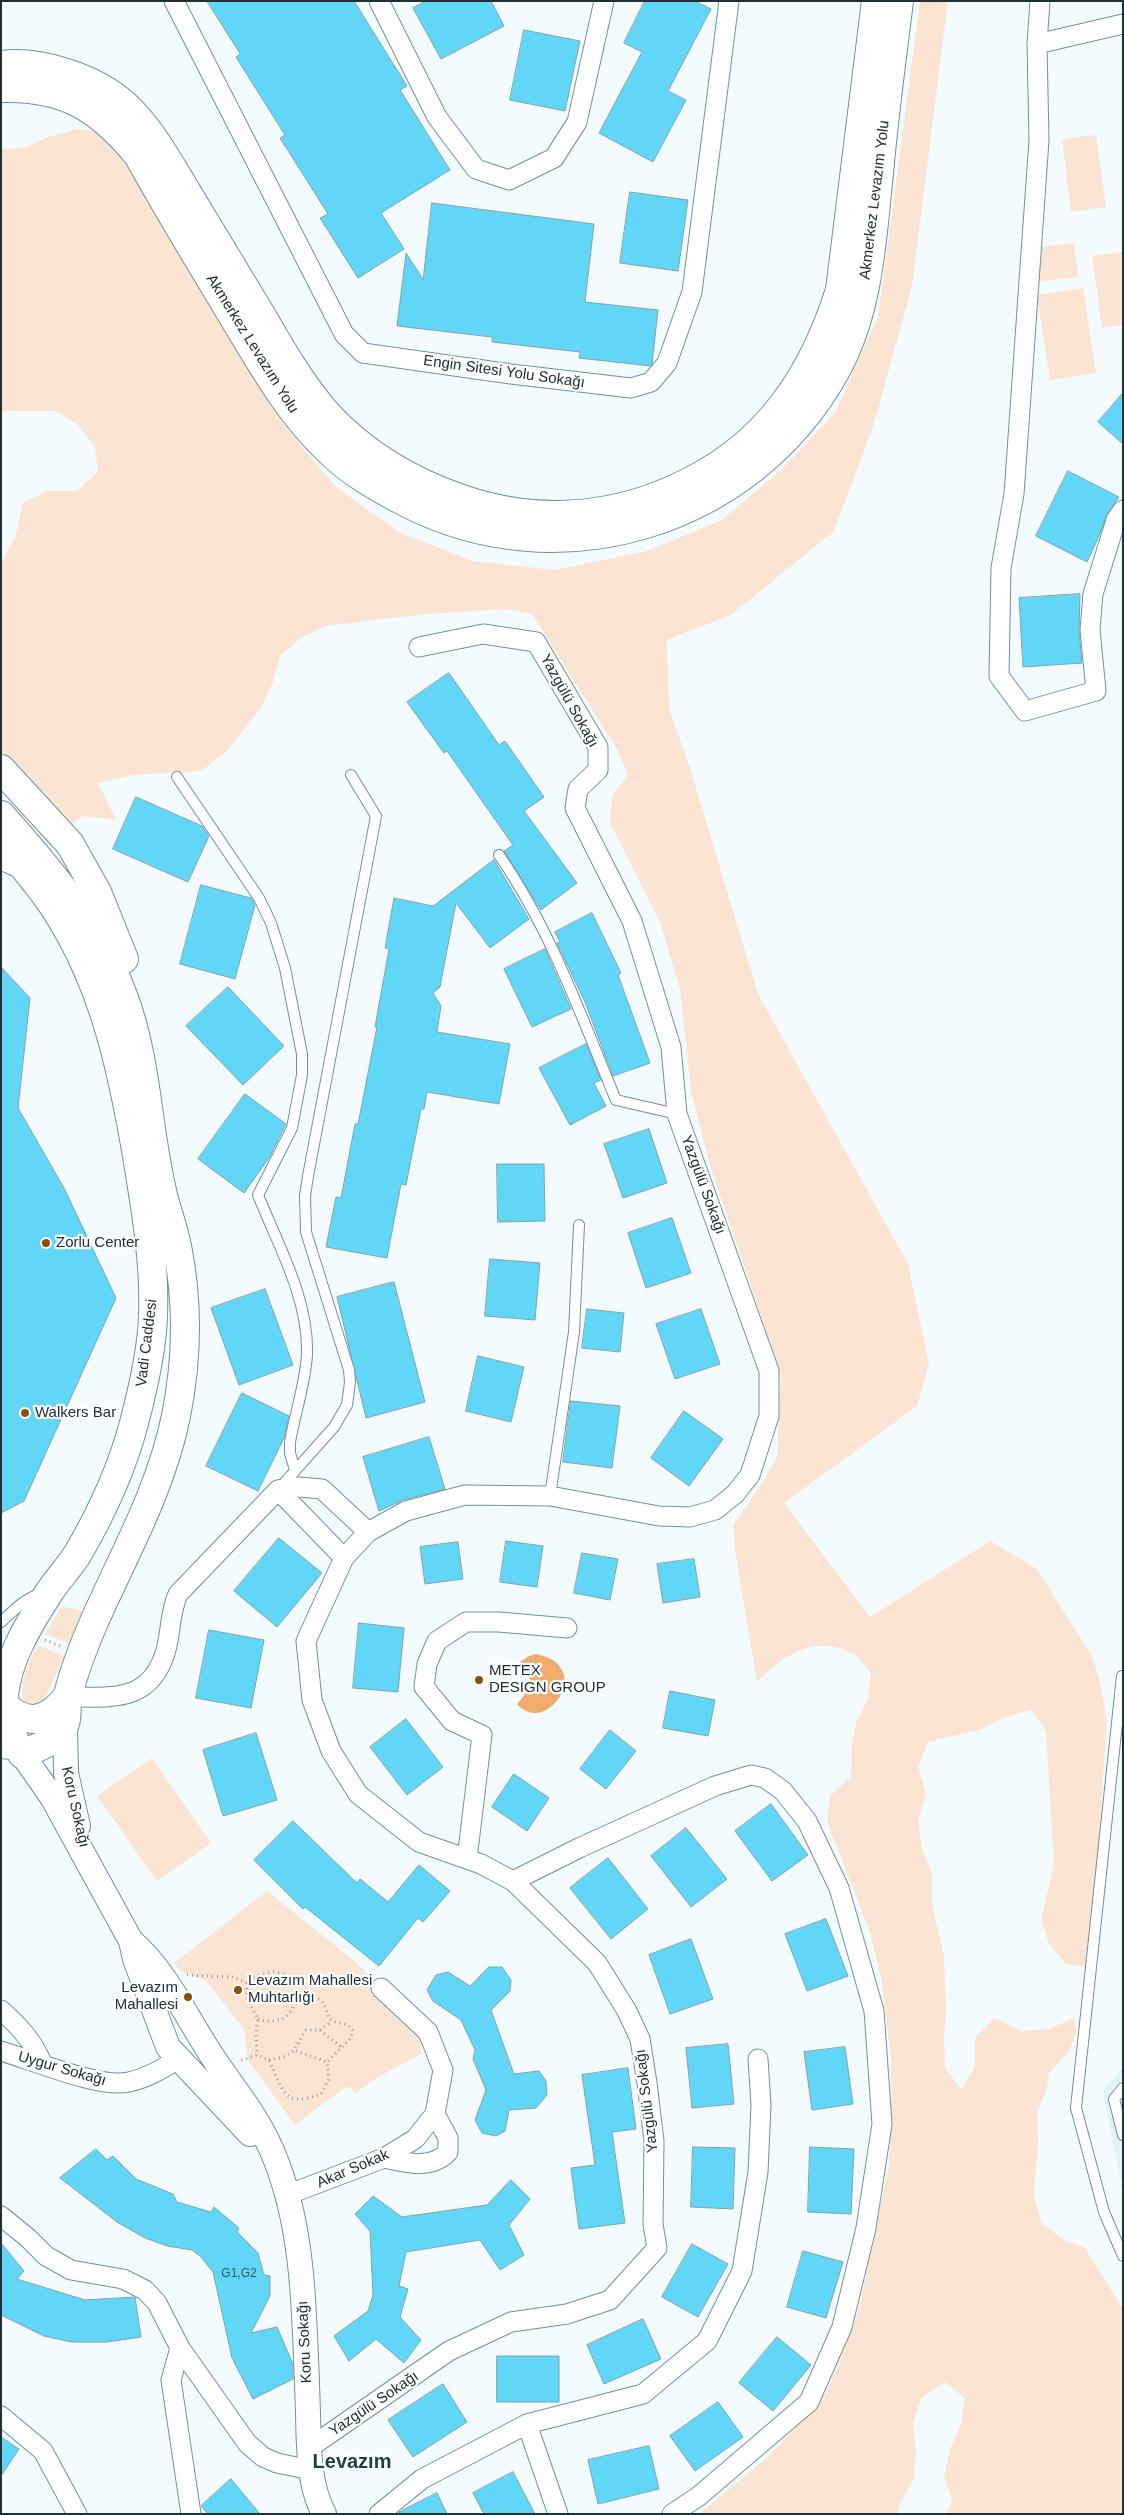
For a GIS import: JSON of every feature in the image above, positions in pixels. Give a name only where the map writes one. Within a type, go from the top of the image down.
[{"type":"main road","name":"Akmerkez Levazım Yolu","points":[[1,65],[40,67],[74,76],[106,91],[124,104],[141,121],[175,173],[292,368],[325,412],[348,436],[403,475],[441,492],[476,504],[516,513],[563,515],[602,511],[645,501],[677,489],[717,466],[755,436],[780,412],[798,386],[828,329],[840,290],[876,1]]},
{"type":"main road","name":"Akmerkez Levazım Yolu","points":[[1,88],[34,89],[64,96],[93,111],[116,129],[138,155],[269,376],[298,418],[330,453],[360,476],[429,514],[469,529],[512,536],[556,539],[602,535],[641,526],[676,514],[724,489],[752,470],[790,435],[835,371],[862,299],[871,256],[900,1]]},
{"type":"main road","points":[[1,769],[70,844],[97,892],[122,949],[128,971],[132,1023]]},
{"type":"main road","points":[[1,815],[52,872],[75,902],[95,935],[113,972],[132,1023]]},
{"type":"main road","name":"Vadi Caddesi","points":[[1,842],[53,904],[82,952],[108,1022],[135,1142],[154,1274],[153,1319],[146,1366],[134,1424],[121,1464],[76,1556],[50,1591],[26,1633],[6,1683],[4,1705],[12,1754]]},
{"type":"main road","name":"Vadi Caddesi","points":[[65,1725],[67,1697],[93,1625],[150,1504],[162,1470],[176,1416],[183,1361],[183,1299],[178,1248],[161,1188],[142,1069],[132,1023]]},
{"type":"main road","points":[[4,1705],[17,1716],[32,1719],[58,1708],[67,1697]]},
{"type":"main road","points":[[12,1754],[52,1740],[65,1725]]},
{"type":"street","name":"Engin Sitesi Yolu Sokağı","points":[[174,1],[344,334],[363,352],[511,374],[631,388],[651,382],[667,364],[692,292],[729,1]]},
{"type":"street","points":[[379,1],[437,117],[476,169],[510,180],[554,158],[577,122],[604,1]]},
{"type":"street","points":[[1040,1],[1037,44],[1039,140],[1014,494],[1001,568],[998,676],[1025,711],[1096,691],[1090,630],[1093,594],[1116,520],[1123,510]]},
{"type":"street","points":[[1037,44],[1123,24]]},
{"type":"street","name":"Yazgülü Sokağı","points":[[310,2459],[449,2352],[511,2322],[567,2314],[610,2300],[657,2248],[653,2224],[654,2141],[640,2039],[627,2011],[597,1963],[514,1881],[467,1859],[419,1842],[358,1794],[330,1751],[312,1700],[306,1641],[344,1558],[368,1532],[406,1511],[465,1495],[550,1496],[659,1516],[690,1517],[715,1510],[735,1494],[750,1475],[769,1416],[769,1371],[678,1114],[671,1048],[632,921],[575,808],[578,789],[598,770],[598,747],[536,642],[483,634],[419,647]]},
{"type":"street","points":[[67,1697],[126,1695],[144,1687],[158,1674],[166,1649],[172,1609],[178,1594],[278,1490],[299,1487],[322,1489],[368,1532]]},
{"type":"street","points":[[278,1490],[344,1558]]},
{"type":"street","points":[[467,1859],[482,1735],[452,1722],[424,1687],[427,1664],[437,1641],[466,1622],[499,1622],[567,1628]]},
{"type":"street","name":"Koru Sokağı","points":[[65,1725],[66,1774],[87,1859]]},
{"type":"street","name":"Koru Sokağı","points":[[12,1754],[52,1797],[131,1941],[135,1959],[168,2047],[240,2121],[279,2171]]},
{"type":"street","points":[[514,1881],[579,1848],[715,1786],[751,1776],[765,1778],[783,1791],[806,1821],[839,1888],[874,2011],[882,2124],[866,2228],[842,2327],[809,2402],[699,2496],[672,2514]]},
{"type":"street","name":"Koru Sokağı","points":[[131,1941],[146,1954],[166,1982],[211,2054],[256,2120],[279,2171],[287,2196],[301,2272],[310,2459],[319,2504],[324,2514]]},
{"type":"street","name":"Akar Sokak","points":[[287,2196],[384,2158],[415,2139],[435,2114],[443,2070],[428,2032],[381,1988]]},
{"type":"street","points":[[1,2010],[21,2028],[36,2046],[42,2063]]},
{"type":"street","points":[[162,2032],[172,2024],[189,2019]]},
{"type":"street","name":"Uygur Sokağı","points":[[1,2052],[107,2084],[128,2083],[154,2074],[180,2061]]},
{"type":"street","points":[[180,2061],[199,2055],[211,2054]]},
{"type":"street","points":[[379,2514],[422,2479],[527,2424],[643,2394],[707,2341],[742,2271],[758,2172],[761,2105],[758,2059]]},
{"type":"street","points":[[384,2158],[414,2164],[441,2160],[448,2152],[448,2138],[435,2114]]},
{"type":"street","points":[[1,2216],[46,2256],[71,2270],[124,2279],[145,2290],[157,2303],[180,2348],[247,2442],[258,2452],[277,2463],[310,2459]]},
{"type":"street","points":[[180,2348],[171,2380],[192,2514]]},
{"type":"street","points":[[1,2416],[44,2451],[77,2514]]},
{"type":"street","points":[[527,2424],[558,2514]]},
{"type":"lane","points":[[278,1490],[342,1416],[349,1393],[349,1370],[310,1248],[305,1215],[308,1176],[376,816],[350,775]]},
{"type":"lane","points":[[177,777],[258,898],[271,923],[285,968],[302,1054],[302,1075],[292,1128],[258,1194],[297,1290],[306,1332],[305,1375],[290,1442],[290,1453],[295,1470]]},
{"type":"lane","points":[[499,855],[525,894],[555,950],[616,1100],[678,1114]]},
{"type":"lane","points":[[1,865],[34,880]]},
{"type":"lane","points":[[550,1496],[574,1332],[579,1225]]},
{"type":"lane","points":[[1,1622],[15,1608],[32,1597],[50,1591]]},
{"type":"lane","points":[[1122,1676],[1076,2108],[1104,2212],[1123,2256]]},
{"type":"lane","points":[[1123,2088],[1114,2099],[1123,2135]]},
{"type":"path","points":[[26,1633],[82,1654]]},
{"type":"path","points":[[247,1984],[259,1974],[271,1971],[283,1974],[296,1989],[297,1998],[291,2012],[284,2019],[270,2022],[258,2019]]},
{"type":"path","points":[[166,1982],[180,1974],[233,1977],[247,1984]]},
{"type":"path","points":[[247,1984],[247,1998],[258,2019],[256,2034],[257,2055]]},
{"type":"path","points":[[269,2060],[286,2095],[293,2100],[306,2099],[321,2094],[329,2079],[328,2062],[342,2048],[353,2031],[348,2025],[331,2022],[326,2017],[324,2005],[320,1999],[297,1998]]},
{"type":"path","points":[[211,2054],[237,2062],[257,2055],[269,2060],[282,2058],[296,2051],[306,2030],[320,2030],[331,2022]]},
{"type":"path","points":[[320,2030],[342,2048]]},
{"type":"path","points":[[296,2051],[328,2062]]},
{"type":"shaded area","points":[[920,1],[948,1],[912,286],[873,427],[834,531],[731,615],[667,640],[669,709],[689,765],[758,994],[908,1264],[929,1365],[917,1406],[784,1503],[870,1617],[990,1541],[1037,1569],[1092,1656],[1100,1683],[1107,1720],[1094,1914],[1086,1967],[1066,1964],[1049,1944],[1041,1919],[1054,1865],[1046,1731],[1031,1710],[1006,1717],[982,1729],[928,1742],[918,1767],[926,1794],[918,1821],[922,1848],[932,1875],[932,1903],[944,1956],[946,2011],[944,2039],[945,2068],[962,2090],[975,2066],[975,2038],[994,2018],[1022,2031],[1049,2029],[1074,2018],[1076,2033],[1069,2051],[1049,2073],[1047,2088],[1037,2113],[1038,2141],[1034,2195],[1041,2222],[1062,2239],[1085,2248],[1123,2309],[1123,2514],[946,2514],[952,2501],[944,2476],[950,2449],[961,2424],[965,2399],[945,2382],[922,2397],[913,2423],[916,2450],[914,2478],[898,2508],[898,2514],[699,2514],[770,2455],[827,2392],[858,2314],[889,2165],[891,2058],[882,1983],[870,1932],[827,1822],[830,1796],[851,1777],[851,1750],[856,1723],[868,1699],[871,1673],[852,1653],[824,1646],[800,1650],[778,1663],[757,1682],[735,1551],[734,1524],[765,1479],[777,1457],[781,1375],[709,1162],[691,1092],[680,989],[660,922],[610,823],[612,796],[628,774],[617,749],[532,614],[505,609],[426,614],[325,626],[301,638],[280,656],[273,682],[261,708],[226,752],[201,771],[133,775],[98,783],[116,820],[83,816],[69,826],[1,754],[1,563],[15,538],[23,503],[47,491],[77,491],[98,472],[95,447],[78,425],[56,411],[1,411],[1,149],[24,148],[48,137],[77,129],[95,131],[118,148],[284,425],[336,487],[399,532],[472,561],[554,570],[647,551],[722,520],[782,469],[835,413],[878,317]]},
{"type":"shaded area","points":[[1096,135],[1106,207],[1071,212],[1062,139]]},
{"type":"shaded area","points":[[1074,243],[1078,277],[1038,282],[1033,248]]},
{"type":"shaded area","points":[[1123,252],[1123,325],[1102,328],[1092,256]]},
{"type":"shaded area","points":[[1083,288],[1096,373],[1050,380],[1037,295]]},
{"type":"shaded area","points":[[62,1606],[85,1612],[71,1644],[45,1634]]},
{"type":"shaded area","points":[[37,1645],[65,1656],[41,1706],[33,1707],[25,1704],[22,1689],[25,1674]]},
{"type":"shaded area","points":[[536,1654],[554,1661],[563,1671],[564,1684],[560,1696],[552,1706],[541,1712],[529,1712],[517,1704],[526,1693],[530,1684],[528,1674],[520,1662]]},
{"type":"shaded area","points":[[152,1758],[211,1843],[157,1881],[97,1796]]},
{"type":"shaded area","points":[[267,1891],[352,1959],[388,1993],[420,2030],[421,2054],[373,2080],[356,2093],[347,2086],[295,2125],[248,2060],[244,2029],[206,1981],[180,1971],[174,1963]]},
{"type":"shaded area","points":[[1123,2067],[1123,2194],[1103,2091]]},
{"type":"building","points":[[207,1],[354,1],[407,86],[400,90],[450,170],[381,213],[404,249],[358,278],[320,218],[328,214],[280,138],[285,135],[236,57],[240,54]]},
{"type":"building","points":[[426,1],[491,1],[504,26],[441,59],[413,8]]},
{"type":"building","points":[[645,1],[695,1],[711,9],[668,91],[686,100],[653,162],[599,133],[642,52],[624,43]]},
{"type":"building","points":[[524,30],[580,41],[565,111],[510,100]]},
{"type":"building","points":[[630,192],[688,200],[678,271],[620,263]]},
{"type":"building","points":[[432,203],[594,224],[585,302],[658,310],[652,364],[650,366],[579,358],[580,352],[492,342],[492,337],[397,326],[406,253],[423,279]]},
{"type":"building","points":[[1123,393],[1123,444],[1098,422]]},
{"type":"building","points":[[1068,471],[1119,497],[1107,514],[1087,562],[1036,536]]},
{"type":"building","points":[[1080,594],[1079,631],[1082,663],[1023,667],[1019,598]]},
{"type":"building","points":[[449,673],[499,745],[505,741],[544,797],[524,811],[577,883],[541,910],[504,851],[513,845],[447,751],[444,753],[407,702]]},
{"type":"building","points":[[136,797],[202,826],[209,836],[188,882],[113,849]]},
{"type":"building","points":[[494,860],[529,919],[490,948],[456,903],[440,987],[433,993],[441,1006],[437,1032],[510,1044],[499,1104],[427,1092],[424,1109],[421,1109],[406,1185],[401,1184],[387,1258],[326,1247],[336,1197],[341,1198],[355,1124],[358,1124],[377,1027],[375,1027],[389,949],[385,948],[394,898],[433,906]]},
{"type":"building","points":[[201,885],[251,898],[255,905],[235,979],[180,964]]},
{"type":"building","points":[[592,913],[621,973],[618,975],[650,1063],[613,1076],[585,1002],[557,943],[560,942],[555,932]]},
{"type":"building","points":[[545,949],[571,1009],[532,1027],[504,969]]},
{"type":"building","name":"Zorlu Center","points":[[1,967],[30,998],[18,1108],[64,1188],[116,1298],[24,1501],[1,1513]]},
{"type":"building","points":[[228,987],[284,1046],[243,1085],[186,1026]]},
{"type":"building","points":[[586,1044],[601,1080],[594,1083],[606,1106],[570,1125],[539,1068]]},
{"type":"building","points":[[245,1094],[286,1124],[269,1158],[244,1193],[198,1159]]},
{"type":"building","points":[[649,1129],[667,1183],[623,1198],[604,1144]]},
{"type":"building","points":[[497,1164],[544,1164],[545,1221],[498,1222]]},
{"type":"building","points":[[672,1218],[691,1273],[646,1288],[628,1233]]},
{"type":"building","points":[[490,1259],[540,1263],[535,1320],[485,1316]]},
{"type":"building","points":[[394,1282],[425,1402],[366,1418],[337,1297]]},
{"type":"building","points":[[265,1289],[293,1365],[239,1385],[211,1308]]},
{"type":"building","points":[[587,1309],[624,1313],[620,1352],[582,1348]]},
{"type":"building","points":[[701,1309],[720,1364],[675,1379],[656,1324]]},
{"type":"building","points":[[478,1356],[524,1367],[511,1422],[466,1411]]},
{"type":"building","points":[[242,1393],[289,1416],[284,1438],[258,1491],[206,1466]]},
{"type":"building","points":[[571,1401],[620,1406],[612,1468],[563,1462]]},
{"type":"building","points":[[684,1411],[723,1439],[689,1486],[651,1458]]},
{"type":"building","points":[[429,1437],[445,1489],[403,1500],[379,1511],[363,1457]]},
{"type":"building","points":[[279,1538],[322,1573],[277,1627],[234,1591]]},
{"type":"building","points":[[506,1541],[543,1546],[537,1587],[500,1582]]},
{"type":"building","points":[[458,1542],[463,1579],[425,1584],[420,1547]]},
{"type":"building","points":[[582,1553],[618,1559],[610,1600],[574,1593]]},
{"type":"building","points":[[694,1559],[700,1597],[663,1603],[657,1564]]},
{"type":"building","points":[[359,1623],[404,1628],[398,1692],[353,1688]]},
{"type":"building","points":[[209,1630],[264,1640],[251,1708],[196,1698]]},
{"type":"building","points":[[670,1691],[715,1700],[708,1736],[663,1728]]},
{"type":"building","points":[[406,1719],[443,1767],[407,1795],[370,1747]]},
{"type":"building","points":[[610,1730],[636,1751],[606,1789],[580,1769]]},
{"type":"building","points":[[256,1733],[277,1800],[223,1816],[203,1750]]},
{"type":"building","points":[[514,1774],[549,1798],[527,1831],[492,1807]]},
{"type":"building","points":[[771,1804],[808,1855],[772,1881],[735,1831]]},
{"type":"building","points":[[293,1821],[357,1883],[360,1879],[388,1902],[419,1865],[450,1891],[423,1922],[418,1918],[379,1966],[305,1907],[303,1909],[254,1860]]},
{"type":"building","points":[[686,1828],[727,1879],[691,1907],[651,1856]]},
{"type":"building","points":[[608,1858],[648,1909],[611,1939],[570,1888]]},
{"type":"building","points":[[826,1919],[848,1976],[807,1991],[785,1934]]},
{"type":"building","points":[[691,1939],[713,1999],[670,2014],[649,1955]]},
{"type":"building","points":[[489,1967],[502,1967],[511,1980],[510,1991],[491,2010],[514,2074],[539,2071],[546,2081],[547,2095],[536,2108],[509,2110],[505,2131],[496,2136],[482,2133],[475,2120],[486,2090],[473,2059],[475,2050],[461,2020],[433,2001],[427,1990],[436,1975],[448,1972],[470,1986]]},
{"type":"building","points":[[728,2044],[734,2104],[692,2108],[686,2048]]},
{"type":"building","points":[[845,2047],[853,2104],[812,2110],[804,2052]]},
{"type":"building","points":[[628,2068],[636,2129],[612,2132],[625,2223],[579,2229],[571,2168],[595,2165],[582,2075]]},
{"type":"building","points":[[693,2147],[735,2148],[733,2209],[691,2207]]},
{"type":"building","points":[[810,2147],[854,2149],[851,2214],[808,2212]]},
{"type":"building","points":[[96,2149],[107,2160],[113,2156],[136,2179],[173,2194],[177,2202],[211,2212],[214,2207],[239,2228],[237,2232],[258,2253],[264,2275],[270,2276],[270,2296],[251,2333],[277,2327],[293,2364],[293,2379],[253,2399],[232,2358],[213,2272],[201,2257],[192,2250],[167,2246],[145,2238],[117,2222],[60,2178]]},
{"type":"building","points":[[511,2180],[530,2199],[509,2225],[524,2255],[500,2270],[480,2240],[406,2252],[399,2286],[408,2289],[400,2317],[421,2340],[404,2363],[376,2339],[349,2361],[334,2336],[368,2311],[373,2295],[370,2231],[355,2214],[373,2196],[402,2217],[487,2205]]},
{"type":"building","points":[[1,2243],[24,2271],[17,2279],[85,2300],[135,2297],[141,2337],[107,2342],[71,2342],[44,2336],[1,2315]]},
{"type":"building","points":[[692,2244],[728,2264],[698,2317],[662,2297]]},
{"type":"building","points":[[803,2251],[843,2262],[826,2318],[787,2307]]},
{"type":"building","points":[[643,2319],[661,2359],[604,2384],[587,2345]]},
{"type":"building","points":[[777,2337],[811,2365],[773,2411],[739,2383]]},
{"type":"building","points":[[497,2356],[559,2356],[559,2402],[497,2402]]},
{"type":"building","points":[[443,2384],[467,2422],[413,2457],[388,2420]]},
{"type":"building","points":[[718,2402],[743,2437],[695,2471],[670,2436]]},
{"type":"building","points":[[1,2437],[19,2449],[1,2476]]},
{"type":"building","points":[[649,2446],[659,2489],[598,2504],[588,2460]]},
{"type":"building","points":[[513,2472],[535,2514],[484,2514],[473,2493]]},
{"type":"building","points":[[231,2479],[260,2514],[208,2514],[201,2506]]},
{"type":"building","points":[[437,2493],[447,2514],[397,2514],[401,2511]]},
{"type":"place","name":"Zorlu Center","points":[[46,1243]]},
{"type":"place","name":"Walkers Bar","points":[[25,1413]]},
{"type":"place","name":"METEX DESIGN GROUP","points":[[479,1680]]},
{"type":"place","name":"Levazım Mahallesi Muhtarlığı","points":[[238,1990]]},
{"type":"place","name":"Levazım Mahallesi","points":[[188,1997]]},
{"type":"district","name":"Levazım","points":[[352,2462]]}]
